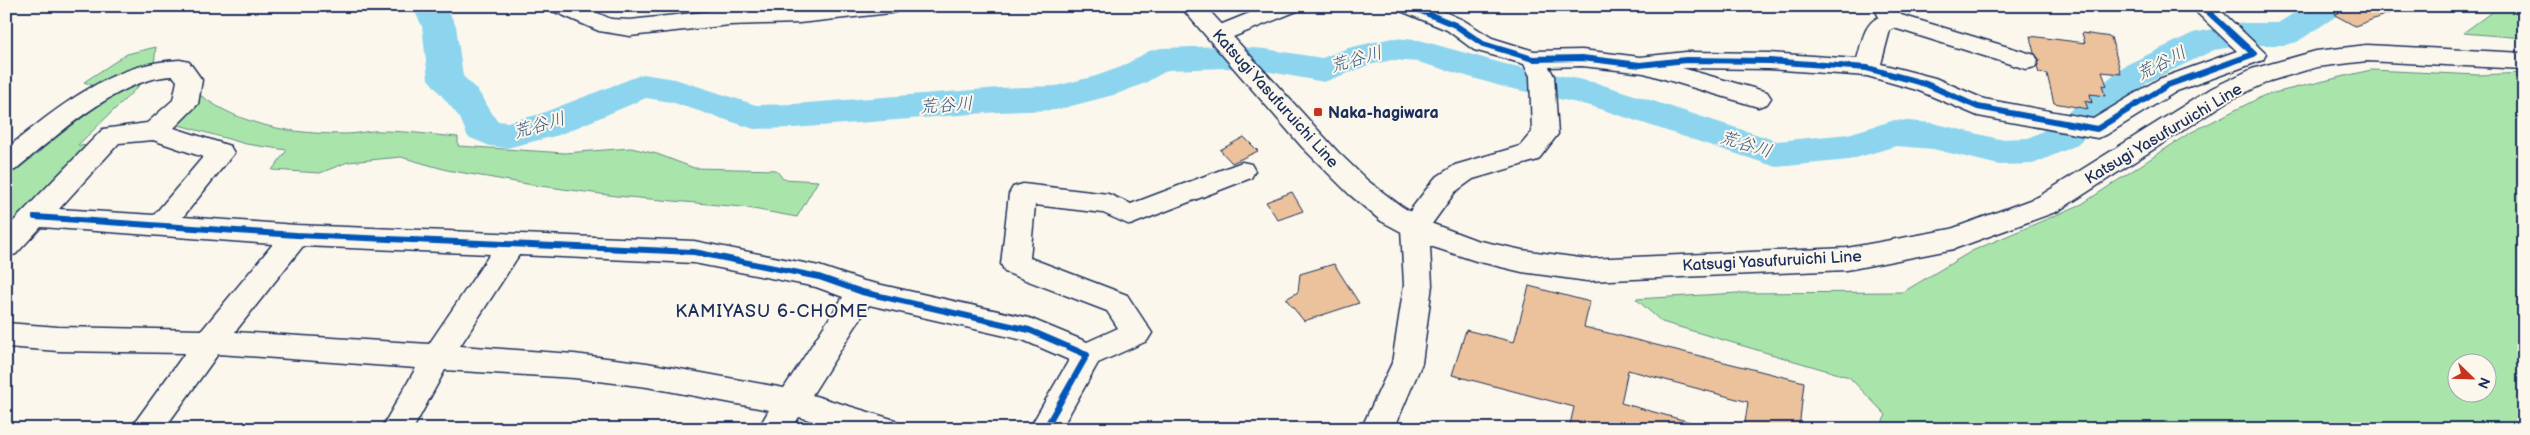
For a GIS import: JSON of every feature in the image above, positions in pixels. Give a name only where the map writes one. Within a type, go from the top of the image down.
[{"type":"street","points":[[561,6],[608,26],[630,28],[730,16],[799,15],[891,6]]},
{"type":"street","points":[[655,26],[694,6]]},
{"type":"street","name":"Katsugi Yasufuruichi Line","points":[[1192,6],[1255,75],[1295,124],[1350,179],[1392,214],[1415,228],[1448,241],[1548,267],[1587,270],[1847,259],[1954,240],[2048,204],[2221,94],[2261,75],[2316,59],[2367,54],[2420,54],[2524,61]]},
{"type":"street","points":[[1222,38],[1289,6]]},
{"type":"street","points":[[1409,6],[1456,25],[1483,44],[1533,59],[1582,58],[1640,66],[1758,98]]},
{"type":"street","points":[[1640,66],[1686,60],[1769,61],[1867,68],[1926,84],[1978,107],[2098,128],[2168,85],[2254,54],[2202,6]]},
{"type":"street","points":[[1867,68],[1879,26],[1888,13],[2026,60]]},
{"type":"street","points":[[1386,426],[1407,363],[1418,285],[1415,228],[1445,185],[1464,172],[1529,153],[1545,134],[1542,76],[1533,59]]},
{"type":"street","points":[[6,163],[106,90],[155,70],[171,67],[180,68],[190,80],[185,104],[154,131]]},
{"type":"street","points":[[6,247],[112,135],[154,131],[221,153],[162,224]]},
{"type":"street","points":[[1045,429],[1087,356],[1138,333],[1117,303],[1015,264],[1023,194],[1108,204],[1130,215],[1242,171]]},
{"type":"street","points":[[35,217],[162,224],[296,235],[694,252],[819,277],[862,292],[1029,330],[1087,356]]},
{"type":"street","points":[[146,429],[210,342],[296,235]]},
{"type":"street","points":[[397,429],[437,356],[511,245]]},
{"type":"street","points":[[774,429],[862,292]]},
{"type":"street","points":[[6,335],[58,339],[210,342],[574,366],[647,374],[792,402],[884,429]]},
{"type":"green space","points":[[2500,6],[2524,6],[2524,38],[2463,33]]},
{"type":"green space","points":[[156,47],[154,65],[99,88],[84,82],[127,54]]},
{"type":"green space","points":[[2371,70],[2479,75],[2524,73],[2524,429],[1879,429],[1886,415],[1849,377],[1662,322],[1636,299],[1738,293],[1903,292],[1972,251],[2082,204],[2188,134],[2265,95]]},
{"type":"green space","points":[[149,76],[78,145],[95,147],[6,242],[6,170],[110,92]]},
{"type":"green space","points":[[200,95],[234,115],[288,130],[327,134],[377,131],[409,132],[458,137],[458,146],[565,153],[631,148],[657,154],[694,168],[776,170],[783,179],[818,181],[797,217],[742,207],[616,196],[533,185],[447,170],[401,157],[348,162],[320,173],[272,170],[287,150],[246,144],[179,125]]},
{"type":"building","points":[[2348,6],[2403,6],[2403,8],[2355,26],[2335,15]]},
{"type":"building","points":[[2082,33],[2111,37],[2121,74],[2102,72],[2107,86],[2102,85],[2105,96],[2090,94],[2092,103],[2085,101],[2088,109],[2054,103],[2047,74],[2039,73],[2037,67],[2040,60],[2034,53],[2030,36],[2085,43]]},
{"type":"building","points":[[1244,137],[1258,151],[1232,163],[1220,150]]},
{"type":"building","points":[[1292,192],[1303,211],[1278,220],[1266,202]]},
{"type":"building","points":[[1334,264],[1359,303],[1304,321],[1286,299],[1298,292],[1300,274]]},
{"type":"building","points":[[1529,286],[1590,302],[1584,327],[1804,382],[1799,429],[1744,429],[1748,402],[1628,370],[1621,403],[1694,423],[1694,429],[1569,429],[1574,407],[1452,375],[1466,330],[1514,342]]},
{"type":"waterway","name":"荒谷川","points":[[429,6],[439,26],[446,79],[465,99],[477,116],[481,128],[490,133],[507,135],[546,126],[643,86],[675,91],[754,117],[794,116],[999,100],[1056,98],[1105,86],[1133,75],[1161,59],[1226,57],[1265,60],[1324,70],[1360,56],[1392,49],[1419,51],[1504,75],[1597,95],[1776,154],[1849,147],[1895,133],[1933,136],[1999,152],[2033,151],[2062,137],[2136,74],[2205,41],[2244,34],[2285,34],[2329,6]]},
{"type":"cycle path","points":[[1409,6],[1455,25],[1483,44],[1533,59],[1582,58],[1640,65],[1686,60],[1769,61],[1867,68],[1926,84],[1978,107],[2097,129],[2168,85],[2254,54],[2202,6]]},
{"type":"cycle path","points":[[35,217],[296,235],[694,252],[819,277],[862,292],[1029,330],[1087,355],[1045,429]]},
{"type":"place","name":"Naka-hagiwara","points":[[1318,112]]},
{"type":"district","name":"KAMIYASU 6-CHOME","points":[[772,311]]}]
